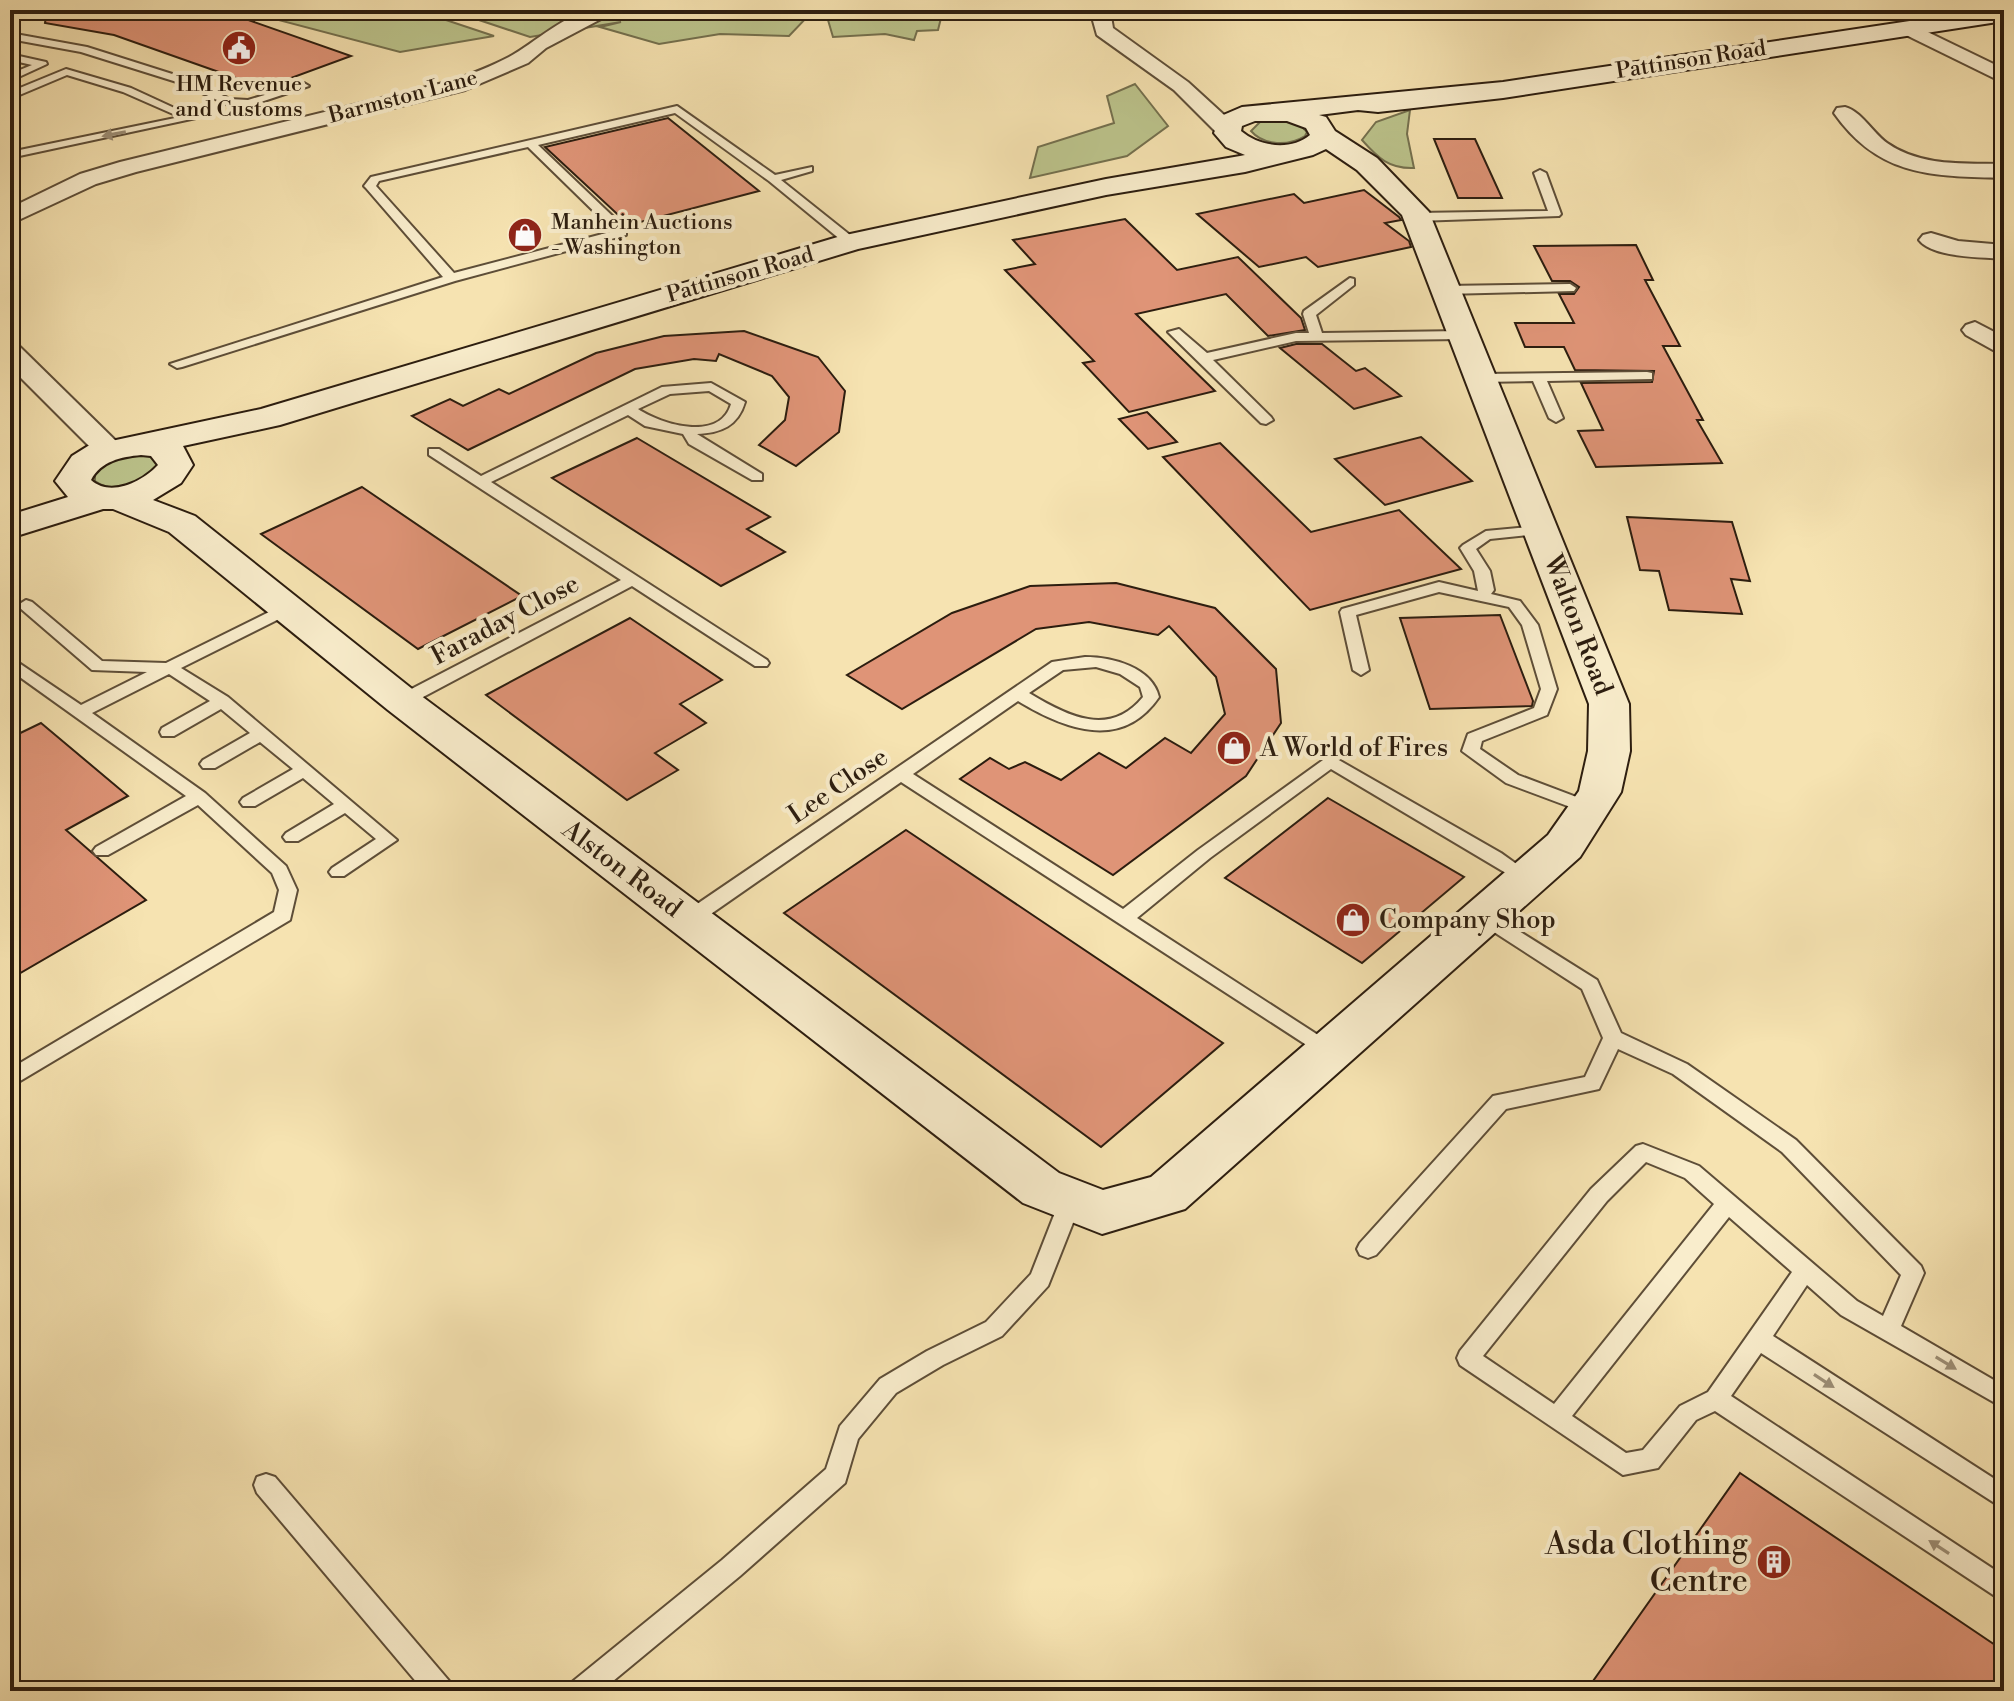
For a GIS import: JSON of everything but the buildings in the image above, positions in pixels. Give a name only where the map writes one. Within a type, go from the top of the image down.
[{"type":"street","points":[[1100,10],[1104,31],[1186,92],[1228,133]]},
{"type":"street","name":"Pattinson Road","points":[[1173,175],[1228,133],[1239,117],[1358,102],[1378,104],[1503,90],[2003,12]]},
{"type":"street","name":"Barmston Lane","points":[[10,217],[88,179],[128,167],[458,86],[521,59],[539,44],[594,15]]},
{"type":"street","points":[[1907,28],[1998,69]]},
{"type":"street","points":[[1186,92],[1271,112]]},
{"type":"street","name":"Pattinson Road","points":[[77,469],[87,460],[125,447],[268,418],[851,242],[1003,208],[1245,164],[1315,146],[1324,133],[1378,104]]},
{"type":"street","points":[[1873,114],[1841,106],[1872,146],[1891,156],[1936,168],[2004,171]]},
{"type":"street","name":"Walton Road","points":[[1071,1200],[1102,1212],[1167,1194],[1564,846],[1600,792],[1609,751],[1609,704],[1417,217],[1367,164],[1306,117],[1271,112]]},
{"type":"street","name":"Walton Road","points":[[1228,133],[1251,148],[1288,152],[1350,169],[1386,184]]},
{"type":"street","points":[[1913,219],[1919,243],[2004,252]]},
{"type":"street","points":[[1975,330],[2004,348]]},
{"type":"street","points":[[10,352],[125,447]]},
{"type":"street","name":"Pattinson Road","points":[[109,498],[148,490],[268,418]]},
{"type":"street","name":"Alston Road","points":[[125,447],[160,447],[172,454],[176,465],[167,479],[182,524]]},
{"type":"street","points":[[77,469],[73,481],[77,489],[109,498]]},
{"type":"street","points":[[10,502],[77,469]]},
{"type":"street","points":[[10,527],[109,498]]},
{"type":"street","name":"Alston Road","points":[[109,498],[182,524],[402,701],[688,920],[1041,1188],[1071,1200]]},
{"type":"lane","points":[[10,36],[83,49],[165,75],[228,102],[249,103],[304,86]]},
{"type":"lane","points":[[10,57],[42,64],[10,78]]},
{"type":"lane","points":[[10,96],[66,72],[127,90],[191,118],[10,155]]},
{"type":"lane","points":[[152,80],[165,75]]},
{"type":"lane","points":[[127,90],[140,85]]},
{"type":"lane","points":[[451,278],[370,186],[375,179],[677,109],[773,179],[851,242]]},
{"type":"lane","points":[[177,364],[451,278],[622,232],[529,142]]},
{"type":"lane","points":[[773,179],[808,169]]},
{"type":"lane","points":[[1417,217],[1555,214],[1540,173]]},
{"type":"lane","points":[[1317,337],[1309,314],[1350,282]]},
{"type":"lane","points":[[1445,290],[1570,288]]},
{"type":"lane","points":[[1174,332],[1266,420]]},
{"type":"lane","points":[[1204,358],[1296,337],[1463,335]]},
{"type":"lane","points":[[1480,378],[1647,376]]},
{"type":"lane","points":[[1538,377],[1556,418]]},
{"type":"lane","points":[[480,482],[628,409],[667,390],[711,387],[738,402],[738,411],[729,421],[707,429],[688,430],[650,423],[628,409]]},
{"type":"lane","points":[[688,430],[694,441],[757,477]]},
{"type":"lane","name":"Faraday Close","points":[[434,452],[761,663]]},
{"type":"lane","points":[[1482,596],[1486,590],[1482,571],[1468,548],[1486,535],[1541,530]]},
{"type":"lane","name":"Faraday Close","points":[[402,701],[632,580]]},
{"type":"lane","points":[[1361,670],[1348,612],[1439,587],[1514,604],[1530,625],[1549,689],[1541,711],[1474,738],[1471,751],[1512,779],[1589,808]]},
{"type":"lane","points":[[26,605],[98,666],[170,668],[222,701],[388,840],[338,872]]},
{"type":"lane","points":[[78,713],[287,609]]},
{"type":"lane","name":"Lee Close","points":[[688,920],[1058,666],[1085,661],[1110,662],[1148,685],[1151,697],[1143,711],[1129,721],[1111,726],[1062,718],[1018,694]]},
{"type":"lane","points":[[10,662],[199,797],[280,870],[288,890],[283,915],[10,1079]]},
{"type":"lane","points":[[168,732],[222,701]]},
{"type":"lane","points":[[209,764],[261,734]]},
{"type":"lane","points":[[1123,919],[1204,854],[1330,761],[1527,878]]},
{"type":"lane","points":[[249,802],[304,770]]},
{"type":"lane","points":[[901,774],[1329,1052]]},
{"type":"lane","points":[[102,851],[199,797]]},
{"type":"lane","points":[[292,837],[346,805]]},
{"type":"lane","points":[[1484,916],[1590,985],[1613,1038],[1680,1069],[1789,1146],[1913,1273],[1888,1329]]},
{"type":"lane","points":[[1368,1249],[1500,1102],[1592,1083],[1613,1038]]},
{"type":"lane","points":[[1805,1271],[1716,1399],[1688,1413],[1650,1460],[1623,1464],[1468,1358],[1599,1195],[1643,1152],[1692,1172],[1849,1308],[2004,1398]]},
{"type":"lane","points":[[581,1691],[731,1568],[836,1475],[848,1434],[888,1386],[935,1358],[994,1329],[1040,1279],[1071,1200]]},
{"type":"lane","points":[[1556,1419],[1727,1204]]},
{"type":"lane","points":[[1758,1339],[2004,1498]]},
{"type":"lane","points":[[1716,1399],[2004,1590]]},
{"type":"lane","points":[[266,1485],[441,1691]]},
{"type":"green space","points":[[241,10],[416,10],[494,36],[400,52]]},
{"type":"green space","points":[[449,10],[943,10],[938,30],[917,31],[914,40],[885,34],[833,37],[828,20],[808,16],[789,36],[720,34],[659,44],[600,27],[621,22],[530,37]]},
{"type":"green space","points":[[1135,84],[1168,126],[1127,156],[1030,178],[1038,147],[1114,123],[1107,96]]},
{"type":"green space","points":[[1410,110],[1407,134],[1414,168],[1398,167],[1373,152],[1362,140],[1376,122]]},
{"type":"green space","points":[[1284,120],[1300,125],[1307,132],[1305,136],[1292,142],[1277,143],[1263,140],[1251,131],[1260,122]]},
{"type":"green space","points":[[140,454],[152,458],[158,465],[158,469],[144,479],[119,487],[95,481],[95,471],[108,460]]},
{"type":"place","name":"HM Revenue and Customs","points":[[239,48]]},
{"type":"place","name":"Manhein Auctions - Washington","points":[[525,235]]},
{"type":"place","name":"A World of Fires","points":[[1234,748]]},
{"type":"place","name":"Company Shop","points":[[1353,920]]},
{"type":"place","name":"Asda Clothing Centre","points":[[1774,1562]]}]
